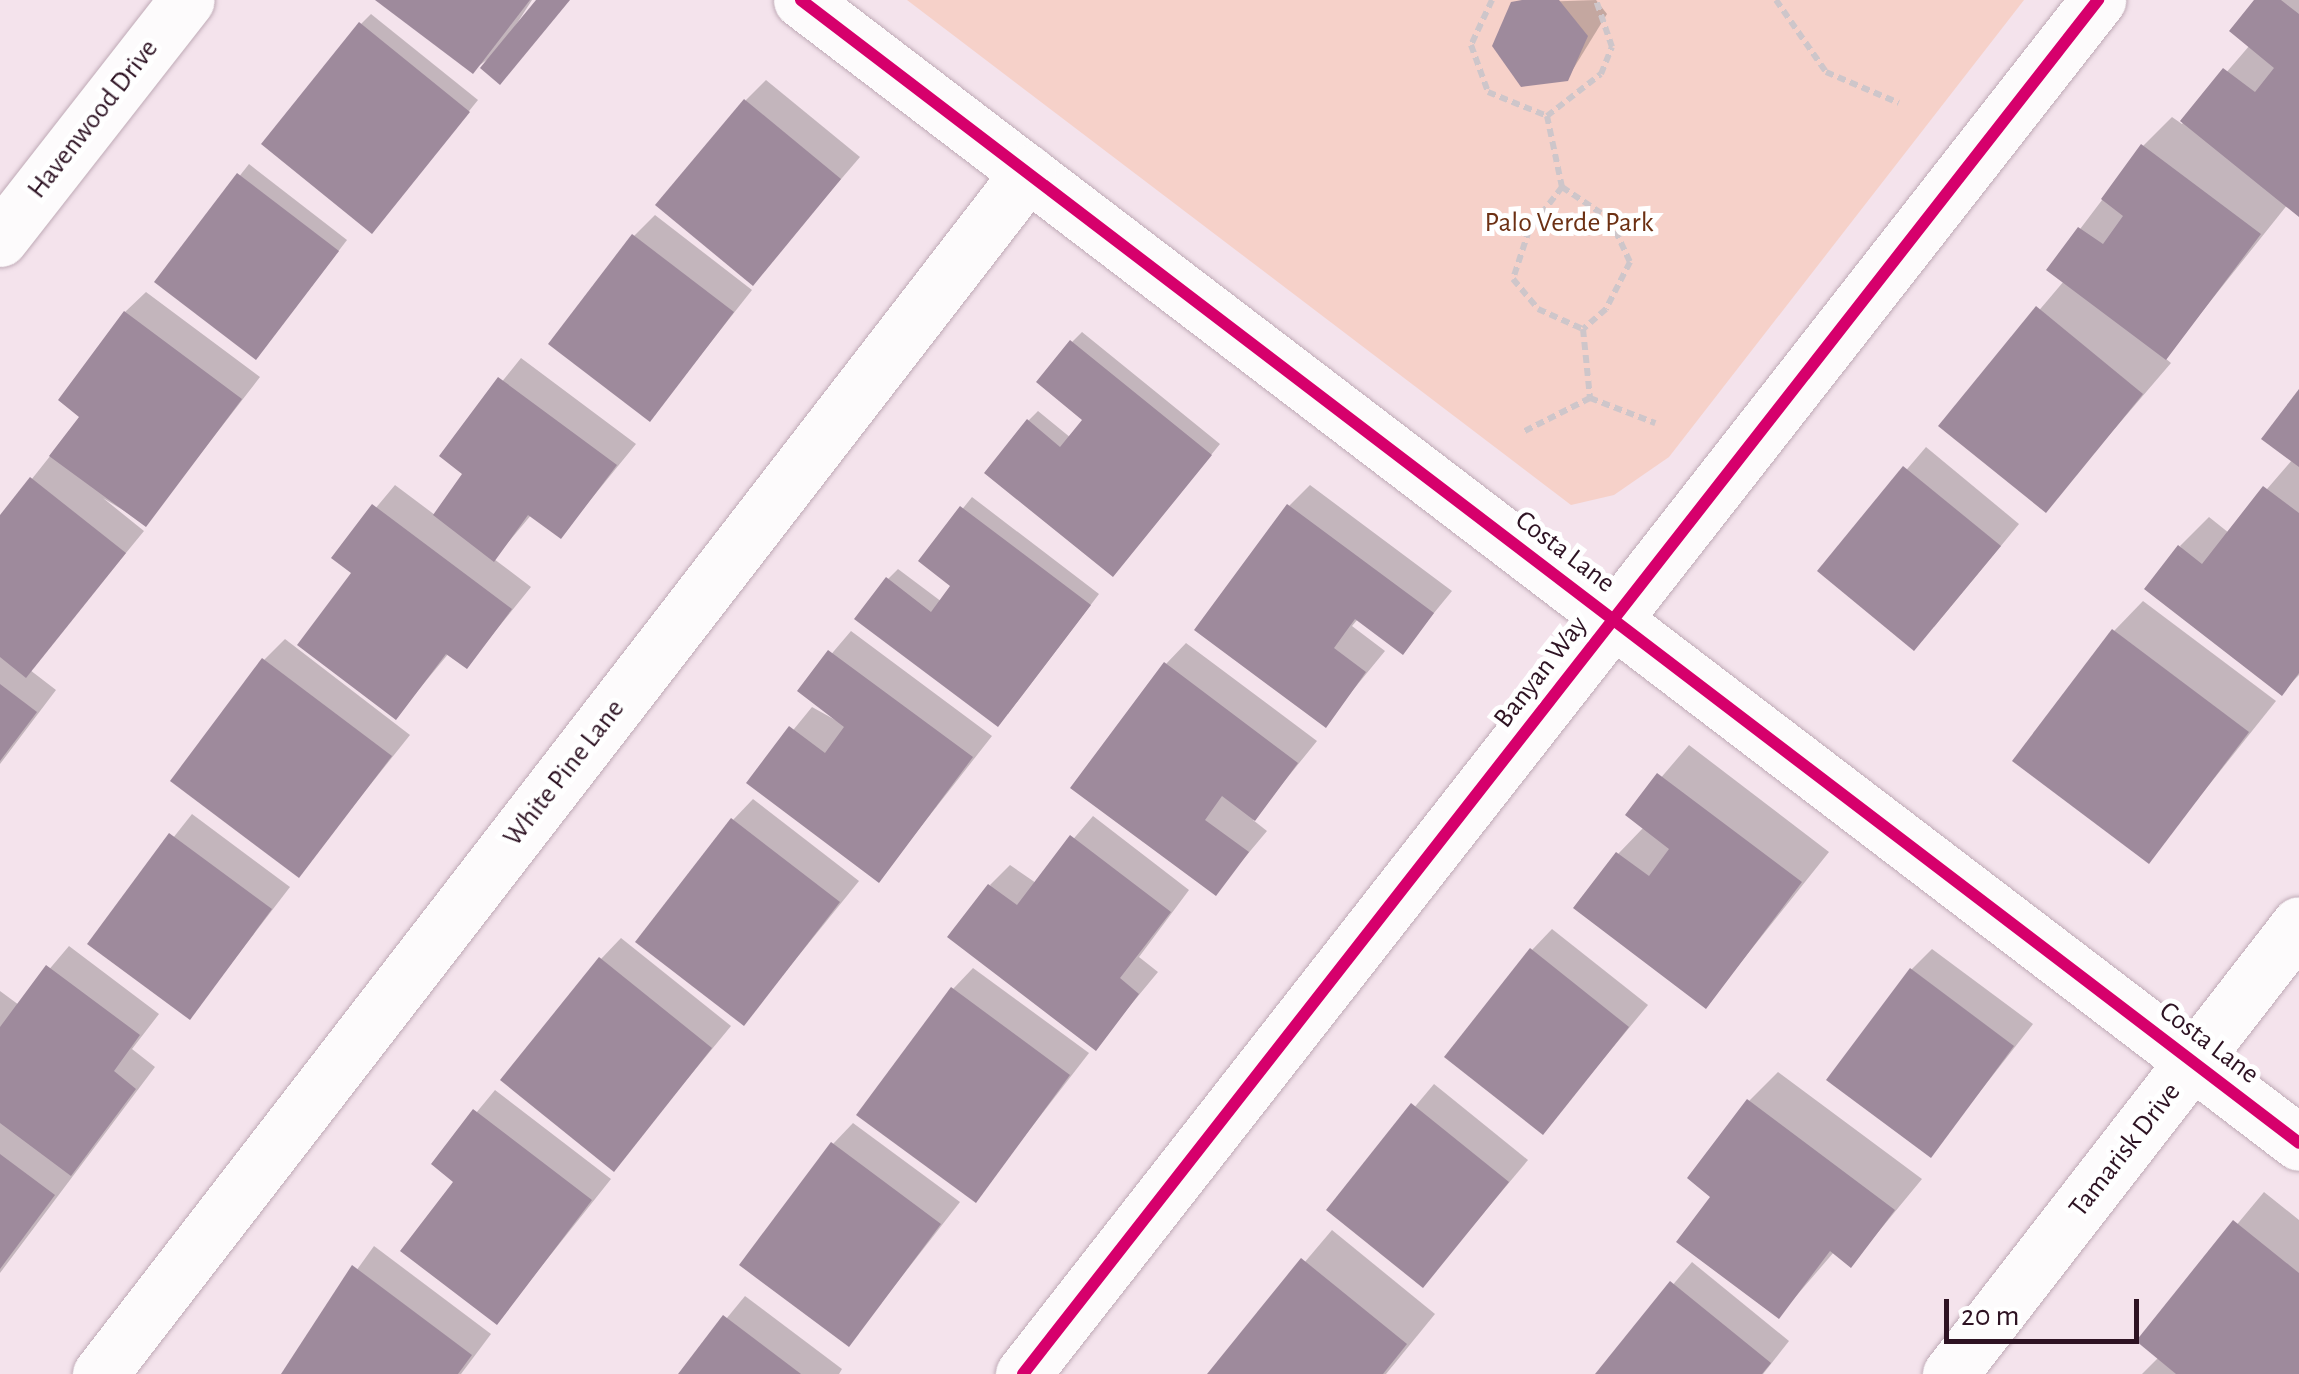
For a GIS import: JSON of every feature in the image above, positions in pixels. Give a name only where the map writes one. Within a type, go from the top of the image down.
[{"type":"street","name":"Havenwood Drive","points":[[0,238],[187,0]]},
{"type":"street","name":"Costa Lane","points":[[801,0],[2299,1142]]},
{"type":"street","name":"Banyan Way","points":[[1023,1374],[2098,0]]},
{"type":"street","name":"White Pine Lane","points":[[100,1374],[1028,173]]},
{"type":"street","name":"Tamarisk Drive","points":[[1950,1374],[2299,924]]},
{"type":"path","points":[[1492,0],[1471,45],[1488,92],[1548,116]]},
{"type":"path","points":[[1548,116],[1601,74],[1612,48],[1596,0]]},
{"type":"path","points":[[1776,0],[1826,72],[1899,103]]},
{"type":"path","points":[[1548,116],[1562,187],[1610,219],[1630,262],[1606,308],[1583,329]]},
{"type":"path","points":[[1562,187],[1529,230],[1513,278],[1538,309],[1583,329]]},
{"type":"path","points":[[1583,329],[1590,398]]},
{"type":"path","points":[[1523,432],[1590,398],[1656,423]]},
{"type":"green space","name":"Palo Verde Park","points":[[907,0],[2024,0],[1669,457],[1614,495],[1571,505]]},
{"type":"building","points":[[375,0],[530,0],[473,74]]},
{"type":"building","points":[[536,0],[570,0],[500,85],[480,68]]},
{"type":"building","points":[[1559,0],[1588,36],[1568,81],[1521,87],[1492,46],[1511,2]]},
{"type":"building","points":[[2254,0],[2281,0],[2299,14],[2299,217],[2180,121],[2223,68],[2255,92],[2274,68],[2229,31]]},
{"type":"building","points":[[359,22],[470,112],[372,234],[261,144]]},
{"type":"building","points":[[744,99],[841,179],[753,286],[655,205]]},
{"type":"building","points":[[2141,144],[2261,234],[2166,360],[2046,270],[2078,227],[2103,244],[2123,216],[2101,199]]},
{"type":"building","points":[[237,173],[339,251],[256,360],[154,282]]},
{"type":"building","points":[[632,234],[734,312],[650,422],[548,344]]},
{"type":"building","points":[[2036,306],[2143,394],[2046,513],[1938,426]]},
{"type":"building","points":[[124,311],[242,399],[146,527],[49,456],[79,417],[58,400]]},
{"type":"building","points":[[1070,340],[1212,455],[1113,577],[984,473],[1027,419],[1060,447],[1082,420],[1036,382]]},
{"type":"building","points":[[498,377],[617,465],[561,539],[528,515],[494,562],[433,515],[462,474],[439,456]]},
{"type":"building","points":[[2299,389],[2299,467],[2261,439]]},
{"type":"building","points":[[1903,466],[2001,546],[1914,651],[1817,571]]},
{"type":"building","points":[[30,477],[126,553],[26,678],[0,657],[0,515]]},
{"type":"building","points":[[2263,486],[2299,513],[2299,673],[2282,696],[2144,589],[2178,545],[2202,564]]},
{"type":"building","points":[[372,504],[512,609],[467,669],[446,654],[396,720],[297,645],[351,573],[331,558]]},
{"type":"building","points":[[1287,504],[1434,613],[1403,655],[1355,619],[1334,648],[1366,672],[1326,728],[1194,630]]},
{"type":"building","points":[[960,506],[1091,605],[998,727],[854,619],[886,577],[931,612],[950,586],[918,561]]},
{"type":"building","points":[[2112,629],[2249,732],[2149,864],[2012,761]]},
{"type":"building","points":[[828,650],[973,757],[879,883],[746,783],[789,726],[825,753],[844,727],[797,691]]},
{"type":"building","points":[[262,658],[392,756],[299,878],[170,781]]},
{"type":"building","points":[[1164,662],[1298,763],[1255,821],[1222,796],[1205,820],[1249,852],[1216,896],[1070,788]]},
{"type":"building","points":[[0,684],[37,712],[0,761]]},
{"type":"building","points":[[1657,773],[1802,882],[1706,1009],[1573,908],[1616,852],[1649,876],[1669,849],[1625,815]]},
{"type":"building","points":[[731,818],[840,902],[744,1026],[635,942]]},
{"type":"building","points":[[169,833],[272,909],[190,1020],[87,944]]},
{"type":"building","points":[[1070,835],[1171,912],[1120,978],[1139,994],[1096,1051],[947,937],[988,884],[1017,905]]},
{"type":"building","points":[[1530,948],[1629,1027],[1543,1135],[1444,1057]]},
{"type":"building","points":[[599,957],[712,1048],[614,1172],[500,1080]]},
{"type":"building","points":[[46,965],[140,1035],[114,1071],[136,1089],[71,1176],[0,1123],[0,1027]]},
{"type":"building","points":[[1910,968],[2014,1046],[1931,1158],[1826,1080]]},
{"type":"building","points":[[951,987],[1070,1075],[976,1203],[856,1115]]},
{"type":"building","points":[[1747,1099],[1895,1210],[1851,1268],[1830,1251],[1779,1319],[1676,1242],[1710,1197],[1687,1178]]},
{"type":"building","points":[[1411,1103],[1509,1182],[1423,1288],[1326,1210]]},
{"type":"building","points":[[473,1109],[592,1200],[497,1325],[400,1251],[453,1182],[431,1164]]},
{"type":"building","points":[[831,1142],[941,1224],[849,1347],[739,1265]]},
{"type":"building","points":[[0,1154],[55,1195],[0,1269]]},
{"type":"building","points":[[2233,1220],[2299,1273],[2299,1374],[2176,1374],[2136,1341]]},
{"type":"building","points":[[1301,1258],[1407,1344],[1383,1374],[1207,1374]]},
{"type":"building","points":[[352,1265],[472,1355],[458,1374],[281,1374]]},
{"type":"building","points":[[1670,1281],[1771,1363],[1762,1374],[1595,1374]]},
{"type":"building","points":[[723,1315],[801,1374],[678,1374]]},
{"type":"cycle path","points":[[801,0],[2299,1143]]},
{"type":"cycle path","points":[[1023,1374],[2098,0]]}]
